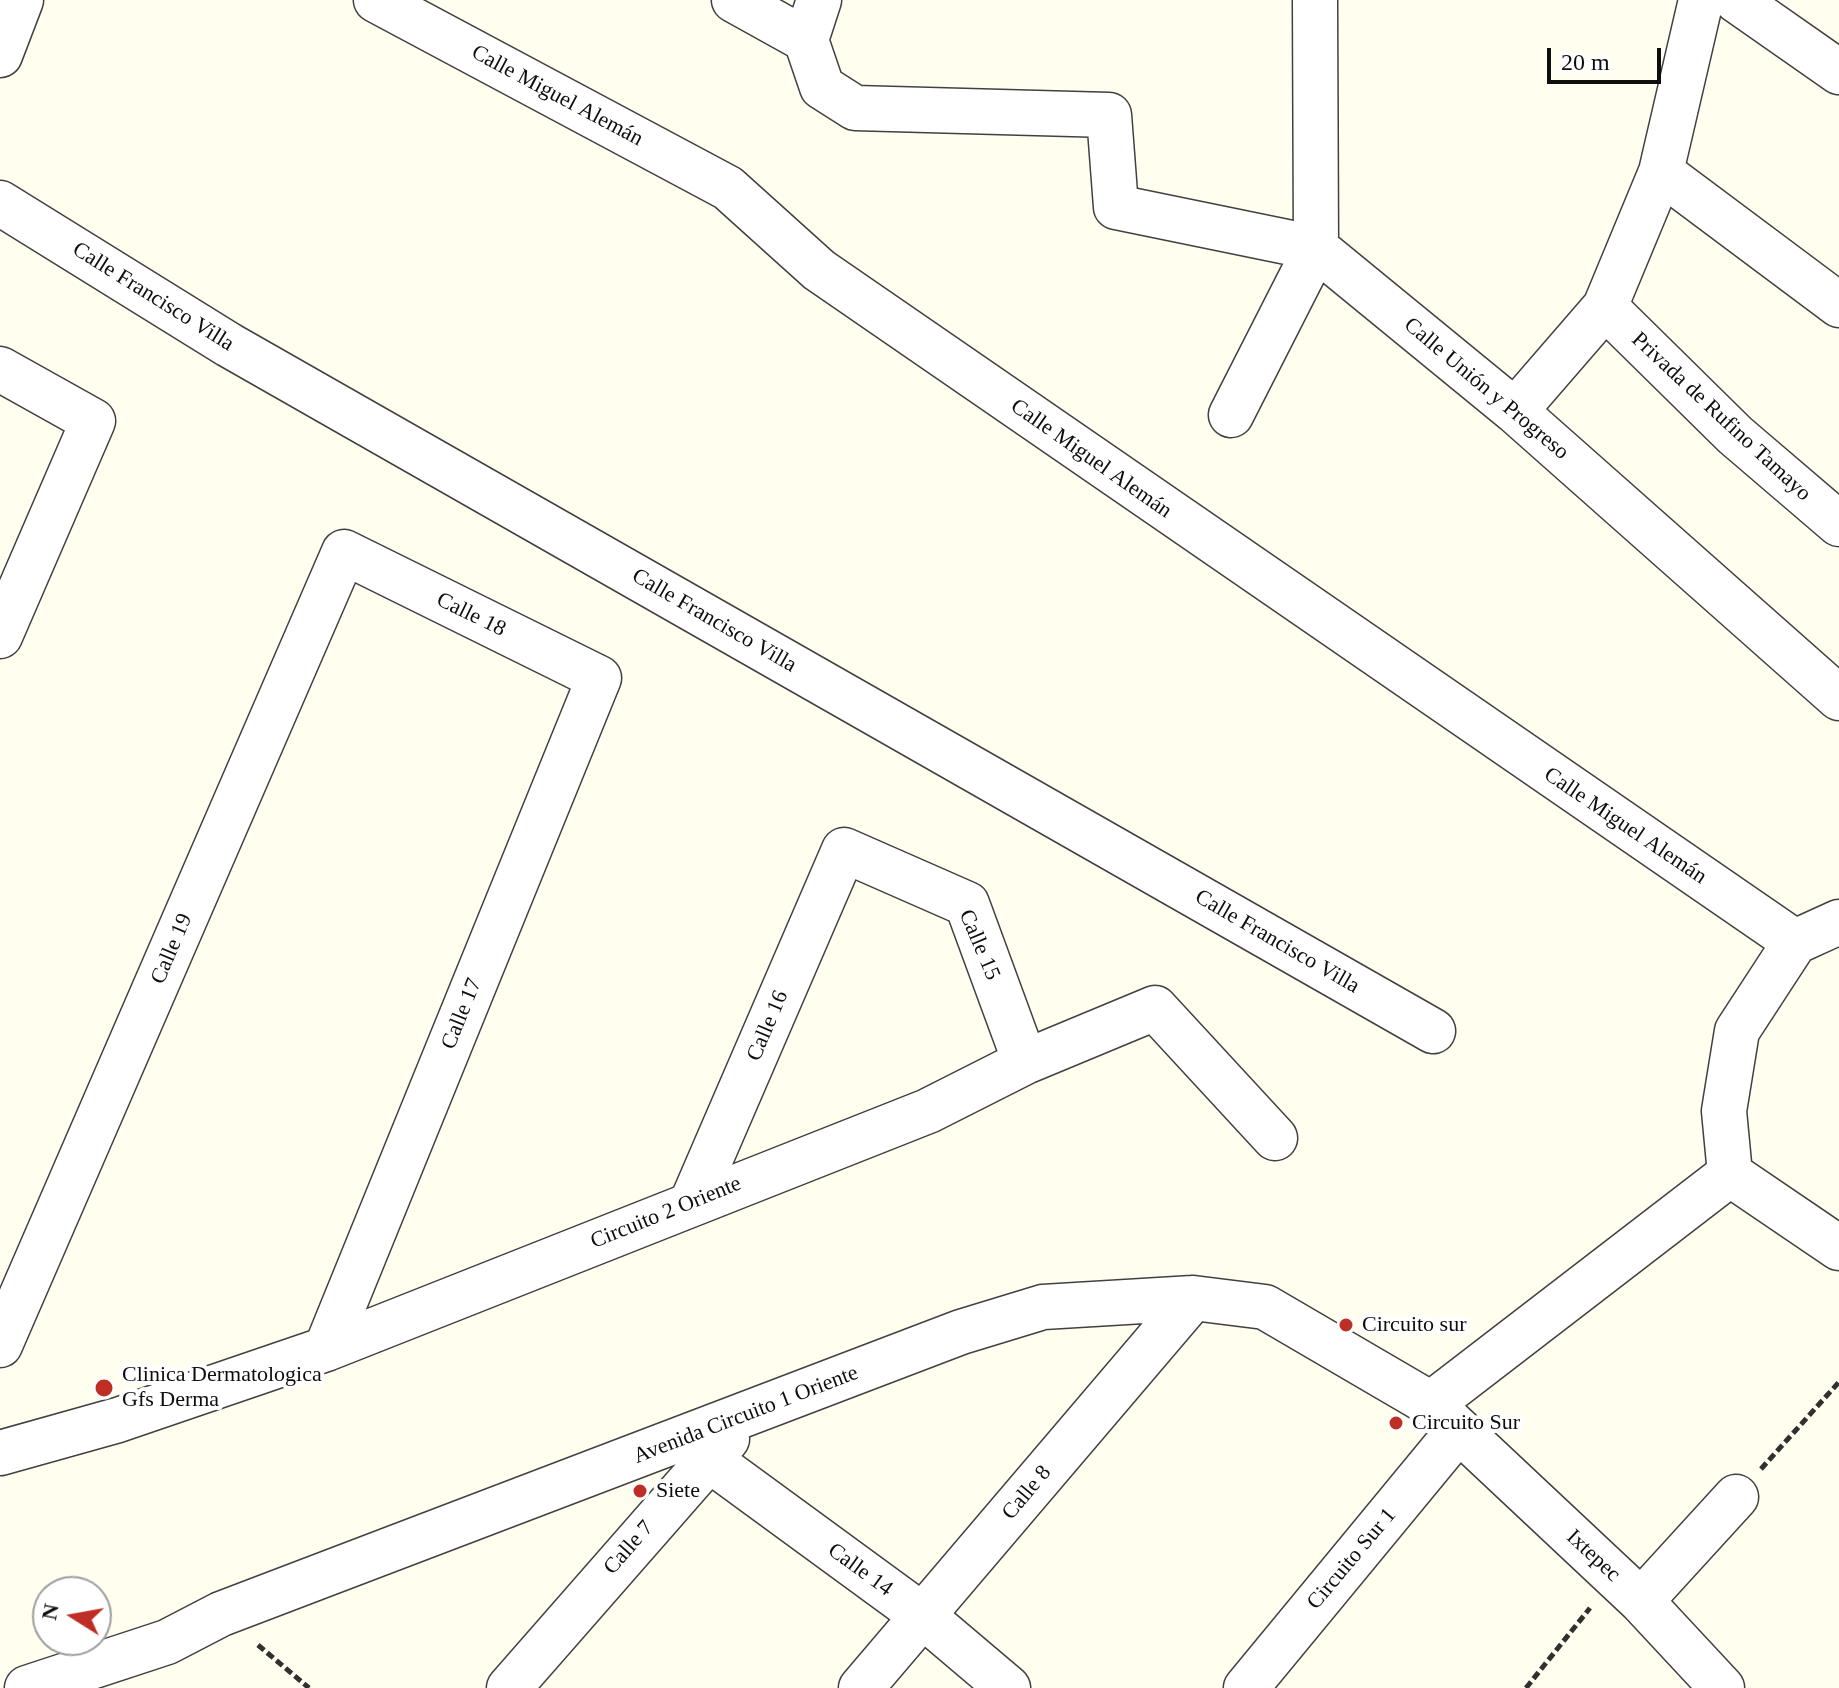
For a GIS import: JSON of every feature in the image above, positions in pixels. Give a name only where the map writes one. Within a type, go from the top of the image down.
[{"type":"street","points":[[0,55],[21,0]]},
{"type":"street","name":"Calle Miguel Alemán","points":[[376,0],[728,188],[832,279],[1795,942]]},
{"type":"street","points":[[734,0],[812,20],[822,87],[855,108],[1109,115],[1116,207],[1316,248]]},
{"type":"street","points":[[1231,415],[1316,248],[1315,0]]},
{"type":"street","points":[[1515,411],[1605,307],[1661,172],[1701,0]]},
{"type":"street","points":[[1736,0],[1839,72]]},
{"type":"street","points":[[1661,172],[1839,305]]},
{"type":"street","name":"Calle Francisco Villa","points":[[0,203],[243,353],[1433,1031]]},
{"type":"street","name":"Calle Unión y Progreso","points":[[1316,248],[1515,411],[1839,698]]},
{"type":"street","name":"Privada de Rufino Tamayo","points":[[1605,307],[1735,435],[1839,524]]},
{"type":"street","points":[[0,369],[93,421],[0,636]]},
{"type":"street","name":"Calle 18","points":[[344,552],[599,678]]},
{"type":"street","name":"Calle 19","points":[[0,1345],[344,552]]},
{"type":"street","name":"Calle 17","points":[[326,1349],[599,678]]},
{"type":"street","name":"Calle 15","points":[[844,850],[967,904],[1025,1062]]},
{"type":"street","name":"Calle 16","points":[[692,1202],[844,850]]},
{"type":"street","points":[[1839,922],[1795,942],[1737,1031],[1724,1111],[1730,1174],[1839,1248]]},
{"type":"street","name":"Circuito 2 Oriente","points":[[0,1453],[118,1420],[326,1349],[928,1111],[1025,1062],[1155,1008],[1275,1138]]},
{"type":"street","name":"Circuito Sur 1","points":[[1246,1688],[1444,1417],[1730,1174]]},
{"type":"street","name":"Avenida Circuito 1 Oriente","points":[[27,1688],[167,1642],[221,1614],[961,1332],[1043,1307],[1193,1298],[1265,1307],[1444,1417]]},
{"type":"street","name":"Calle 8","points":[[861,1688],[1193,1298]]},
{"type":"street","name":"Calle 7","points":[[509,1688],[707,1458],[755,1413]]},
{"type":"street","name":"Ixtepec","points":[[1444,1417],[1628,1589],[1722,1688]]},
{"type":"street","name":"Calle 14","points":[[707,1458],[923,1616],[1008,1688]]},
{"type":"street","points":[[1628,1589],[1736,1497]]},
{"type":"street","points":[[129,1688],[167,1642]]},
{"type":"path","points":[[1736,1497],[1839,1382]]},
{"type":"path","points":[[1526,1688],[1628,1589]]},
{"type":"path","points":[[221,1614],[309,1688]]},
{"type":"place","name":"Circuito sur","points":[[1346,1325]]},
{"type":"place","name":"Clinica Dermatologica Gfs Derma","points":[[104,1388]]},
{"type":"place","name":"Circuito Sur","points":[[1396,1423]]},
{"type":"place","name":"Siete","points":[[640,1491]]}]
